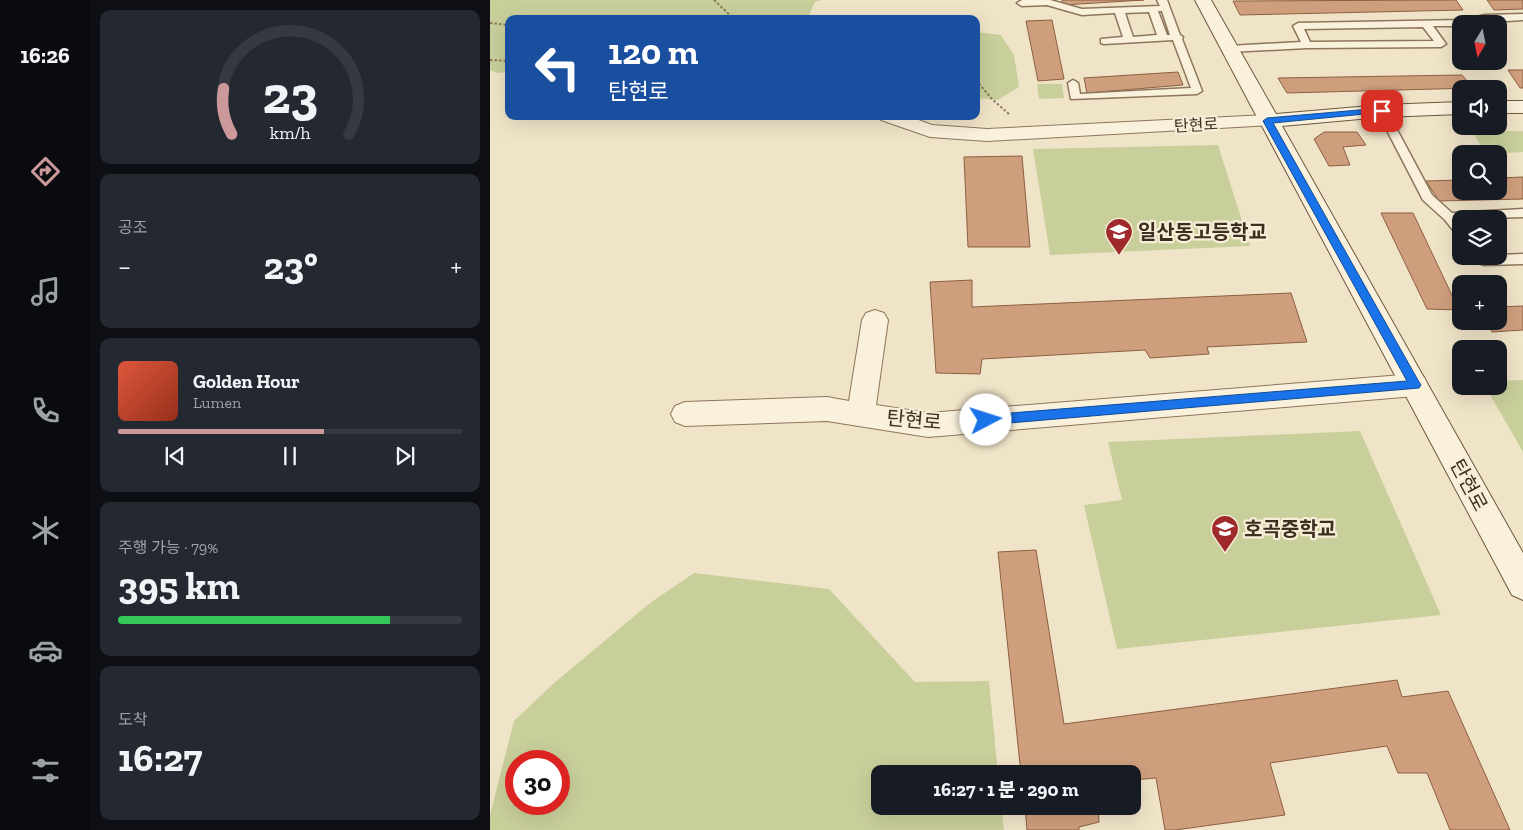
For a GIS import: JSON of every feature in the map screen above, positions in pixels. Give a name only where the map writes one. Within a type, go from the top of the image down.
[{"type":"street","name":"탄현로","points":[[1203,0],[1267,121],[1415,385],[1523,584]]},
{"type":"street","points":[[1507,108],[1523,107]]},
{"type":"street","name":"탄현로","points":[[900,120],[930,130],[987,135],[1267,121],[1382,111],[1452,108]]},
{"type":"street","points":[[862,414],[875,320]]},
{"type":"street","name":"탄현로","points":[[684,414],[827,409],[928,425],[1415,385]]},
{"type":"lane","points":[[1022,3],[1047,2],[1082,12],[1152,8],[1164,4],[1198,90],[1075,97],[1073,83]]},
{"type":"lane","points":[[1152,8],[1162,38]]},
{"type":"lane","points":[[1119,10],[1129,40]]},
{"type":"lane","points":[[1307,45],[1298,26],[1463,23],[1485,18],[1523,17]]},
{"type":"lane","points":[[1229,49],[1307,45],[1441,44],[1426,24]]},
{"type":"lane","points":[[1104,41],[1178,37]]},
{"type":"lane","points":[[1382,111],[1427,197],[1452,221]]},
{"type":"lane","points":[[1449,217],[1523,213]]},
{"type":"lane","points":[[1507,259],[1523,259]]},
{"type":"path","points":[[714,0],[730,15]]},
{"type":"path","points":[[490,23],[505,25]]},
{"type":"path","points":[[490,60],[505,62]]},
{"type":"path","points":[[980,84],[1014,119]]},
{"type":"green space","points":[[490,0],[821,0],[815,2],[809,15],[505,15],[505,72],[497,73],[490,70]]},
{"type":"green space","points":[[980,32],[1001,35],[1014,55],[1019,87],[998,100],[980,98]]},
{"type":"green space","points":[[1037,84],[1062,84],[1064,98],[1039,99]]},
{"type":"green space","points":[[1507,131],[1523,131],[1523,152],[1507,153],[1507,145],[1481,145],[1474,135],[1507,135]]},
{"type":"green space","points":[[1218,145],[1250,246],[1050,255],[1033,149]]},
{"type":"green space","points":[[1523,380],[1523,452],[1490,395],[1507,395],[1507,381]]},
{"type":"green space","points":[[1360,431],[1441,615],[1117,649],[1084,505],[1122,500],[1108,442]]},
{"type":"green space","points":[[694,573],[829,589],[915,682],[989,681],[997,765],[871,765],[871,815],[1002,815],[1004,830],[490,830],[490,815],[505,756],[505,815],[570,815],[570,750],[507,750],[514,721],[553,684],[650,603]]},
{"type":"building","points":[[1062,0],[1144,0],[1063,5]]},
{"type":"building","points":[[1456,0],[1463,10],[1240,15],[1233,1]]},
{"type":"building","points":[[1487,0],[1523,0],[1523,9],[1494,10]]},
{"type":"building","points":[[1052,20],[1064,79],[1038,81],[1026,21]]},
{"type":"building","points":[[1508,70],[1523,70],[1523,88],[1520,88]]},
{"type":"building","points":[[1178,72],[1183,85],[1087,93],[1084,78]]},
{"type":"building","points":[[1462,75],[1466,80],[1452,80],[1452,89],[1287,93],[1278,78]]},
{"type":"building","points":[[1324,132],[1357,132],[1366,145],[1343,147],[1350,165],[1329,166],[1314,139]]},
{"type":"building","points":[[1022,156],[1030,247],[968,247],[964,157]]},
{"type":"building","points":[[1523,177],[1523,199],[1507,199],[1507,178]]},
{"type":"building","points":[[1452,180],[1452,200],[1481,200],[1439,201],[1426,181]]},
{"type":"building","points":[[1381,213],[1413,213],[1452,295],[1452,310],[1427,309]]},
{"type":"building","points":[[972,280],[972,307],[1291,293],[1307,342],[1207,347],[1209,354],[1150,358],[1145,350],[982,359],[980,374],[936,373],[930,282]]},
{"type":"building","points":[[1523,306],[1523,330],[1492,332],[1491,330],[1507,330],[1507,307]]},
{"type":"building","points":[[1036,550],[1064,724],[1397,680],[1402,697],[1448,691],[1510,830],[1450,830],[1427,773],[1398,773],[1387,746],[1270,763],[1285,815],[1175,830],[1165,830],[1156,778],[1141,779],[1141,765],[1020,765],[998,552]]},
{"type":"building","points":[[1026,815],[1099,815],[1099,822],[1079,827],[1079,830],[1027,830]]},
{"type":"place","name":"일산동고등학교","points":[[1119,256]]},
{"type":"place","name":"호곡중학교","points":[[1225,553]]},
{"type":"route","points":[[986,420],[1415,385],[1267,121],[1382,111]]}]
